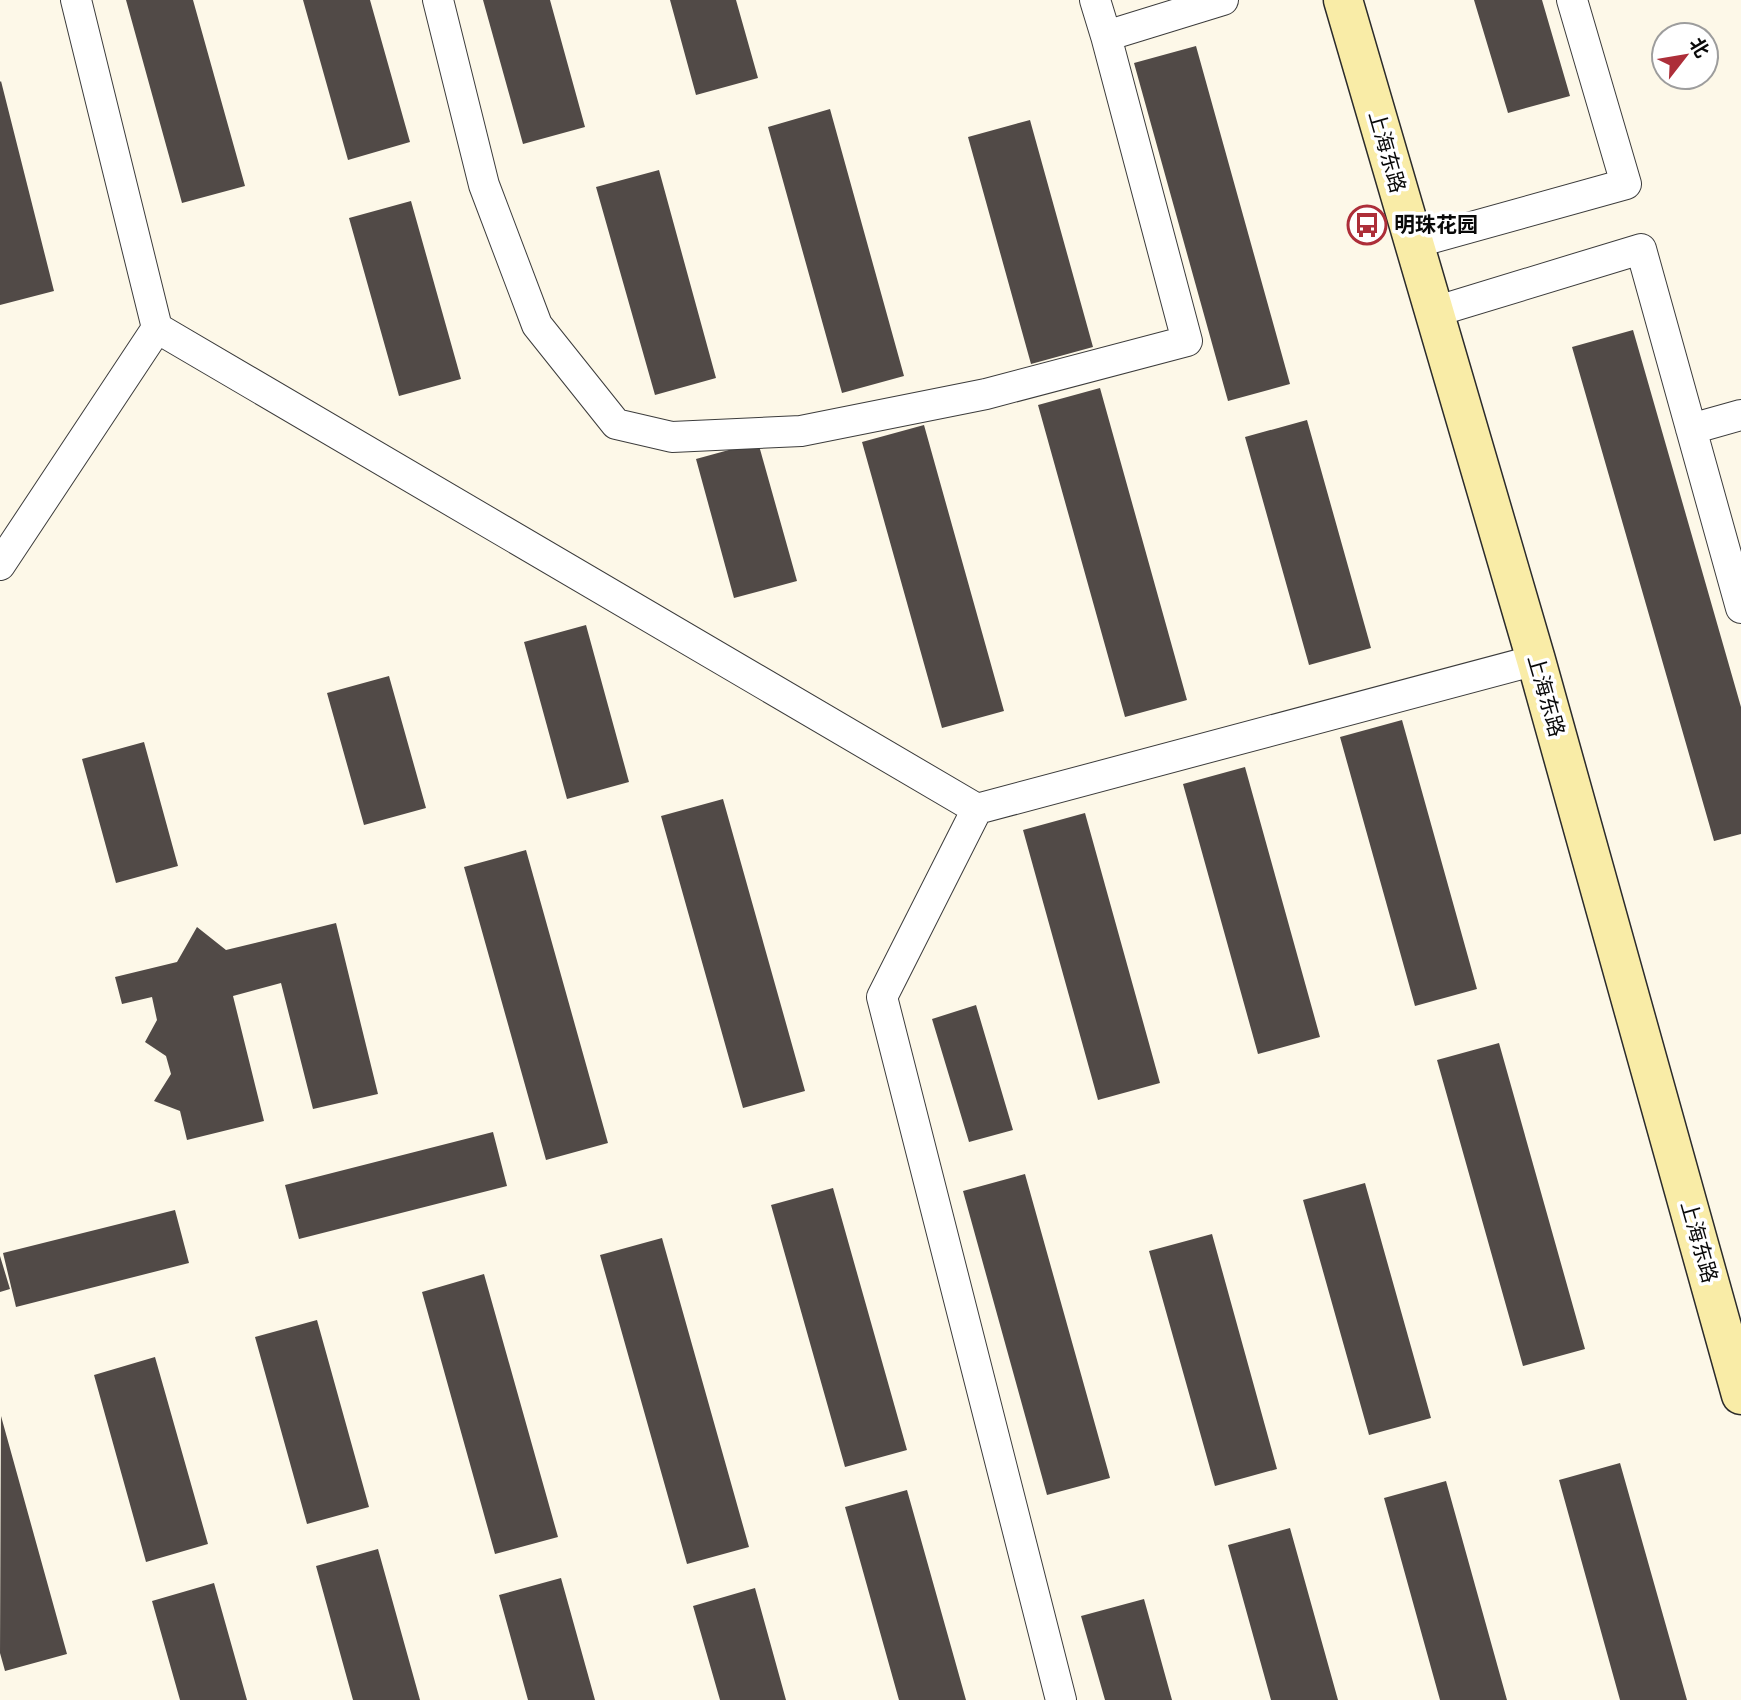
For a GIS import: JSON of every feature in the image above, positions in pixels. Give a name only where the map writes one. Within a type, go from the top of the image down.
[{"type":"street","points":[[76,0],[157,328],[977,809],[1536,660]]},
{"type":"street","points":[[438,0],[484,186],[537,325],[616,424],[672,437],[801,431],[986,394],[1187,341],[1095,0]]},
{"type":"street","points":[[1106,36],[1223,0]]},
{"type":"street","name":"上海东路","points":[[1343,0],[1736,1357],[1741,1395]]},
{"type":"street","points":[[1414,243],[1626,184],[1572,0]]},
{"type":"street","points":[[1434,312],[1641,249],[1741,607]]},
{"type":"street","points":[[0,565],[157,328]]},
{"type":"street","points":[[1692,429],[1741,415]]},
{"type":"street","points":[[977,809],[882,997],[1061,1700]]},
{"type":"building","points":[[126,0],[193,0],[245,186],[182,203]]},
{"type":"building","points":[[303,0],[370,0],[410,142],[348,160]]},
{"type":"building","points":[[483,0],[550,0],[585,127],[523,144]]},
{"type":"building","points":[[670,0],[736,0],[758,78],[696,95]]},
{"type":"building","points":[[1474,0],[1542,0],[1570,96],[1508,113]]},
{"type":"building","points":[[1196,46],[1290,384],[1228,401],[1134,63]]},
{"type":"building","points":[[0,82],[54,291],[0,305]]},
{"type":"building","points":[[830,109],[904,376],[842,393],[768,127]]},
{"type":"building","points":[[1030,120],[1093,347],[1031,364],[968,137]]},
{"type":"building","points":[[659,170],[716,378],[655,395],[596,187]]},
{"type":"building","points":[[411,201],[461,379],[399,396],[349,218]]},
{"type":"building","points":[[1633,330],[1741,707],[1741,834],[1714,841],[1572,347]]},
{"type":"building","points":[[1100,388],[1187,700],[1125,717],[1038,405]]},
{"type":"building","points":[[1307,420],[1371,648],[1309,665],[1245,437]]},
{"type":"building","points":[[924,425],[1004,711],[942,728],[862,442]]},
{"type":"building","points":[[758,442],[797,581],[734,598],[696,459]]},
{"type":"building","points":[[586,625],[629,782],[567,799],[524,642]]},
{"type":"building","points":[[389,676],[426,808],[364,825],[327,693]]},
{"type":"building","points":[[1402,720],[1477,989],[1415,1006],[1340,737]]},
{"type":"building","points":[[144,742],[178,866],[116,883],[82,759]]},
{"type":"building","points":[[1245,767],[1320,1037],[1258,1054],[1183,784]]},
{"type":"building","points":[[723,799],[805,1091],[743,1108],[661,816]]},
{"type":"building","points":[[1085,813],[1160,1083],[1098,1100],[1023,830]]},
{"type":"building","points":[[526,850],[608,1143],[546,1160],[464,867]]},
{"type":"building","points":[[336,923],[378,1094],[313,1109],[281,983],[233,996],[264,1121],[187,1140],[180,1111],[154,1101],[171,1074],[166,1056],[145,1042],[157,1020],[152,997],[122,1004],[115,977],[177,962],[197,927],[226,950]]},
{"type":"building","points":[[976,1005],[1013,1130],[969,1142],[932,1019]]},
{"type":"building","points":[[1499,1043],[1585,1349],[1523,1366],[1437,1060]]},
{"type":"building","points":[[493,1132],[507,1186],[299,1239],[285,1185]]},
{"type":"building","points":[[1025,1174],[1110,1478],[1047,1495],[963,1191]]},
{"type":"building","points":[[1365,1183],[1431,1418],[1369,1435],[1303,1200]]},
{"type":"building","points":[[833,1188],[907,1450],[845,1467],[771,1205]]},
{"type":"building","points":[[175,1210],[189,1263],[16,1307],[3,1253]]},
{"type":"building","points":[[1212,1234],[1277,1469],[1215,1486],[1149,1251]]},
{"type":"building","points":[[662,1238],[749,1547],[687,1564],[600,1255]]},
{"type":"building","points":[[0,1256],[10,1289],[0,1292]]},
{"type":"building","points":[[484,1274],[558,1537],[495,1554],[422,1292]]},
{"type":"building","points":[[317,1320],[369,1507],[307,1524],[255,1337]]},
{"type":"building","points":[[155,1357],[208,1544],[146,1562],[94,1375]]},
{"type":"building","points":[[1,1416],[67,1654],[5,1671],[0,1653]]},
{"type":"building","points":[[1620,1463],[1687,1700],[1620,1700],[1559,1480]]},
{"type":"building","points":[[1446,1481],[1507,1700],[1440,1700],[1384,1498]]},
{"type":"building","points":[[907,1490],[966,1700],[899,1700],[845,1507]]},
{"type":"building","points":[[1290,1528],[1338,1700],[1271,1700],[1228,1545]]},
{"type":"building","points":[[378,1549],[420,1700],[353,1700],[316,1566]]},
{"type":"building","points":[[561,1578],[595,1700],[528,1700],[499,1595]]},
{"type":"building","points":[[214,1583],[247,1700],[180,1700],[152,1601]]},
{"type":"building","points":[[755,1588],[786,1700],[720,1700],[693,1606]]},
{"type":"building","points":[[1144,1599],[1172,1700],[1105,1700],[1081,1616]]},
{"type":"place","name":"明珠花园","points":[[1367,225]]}]
